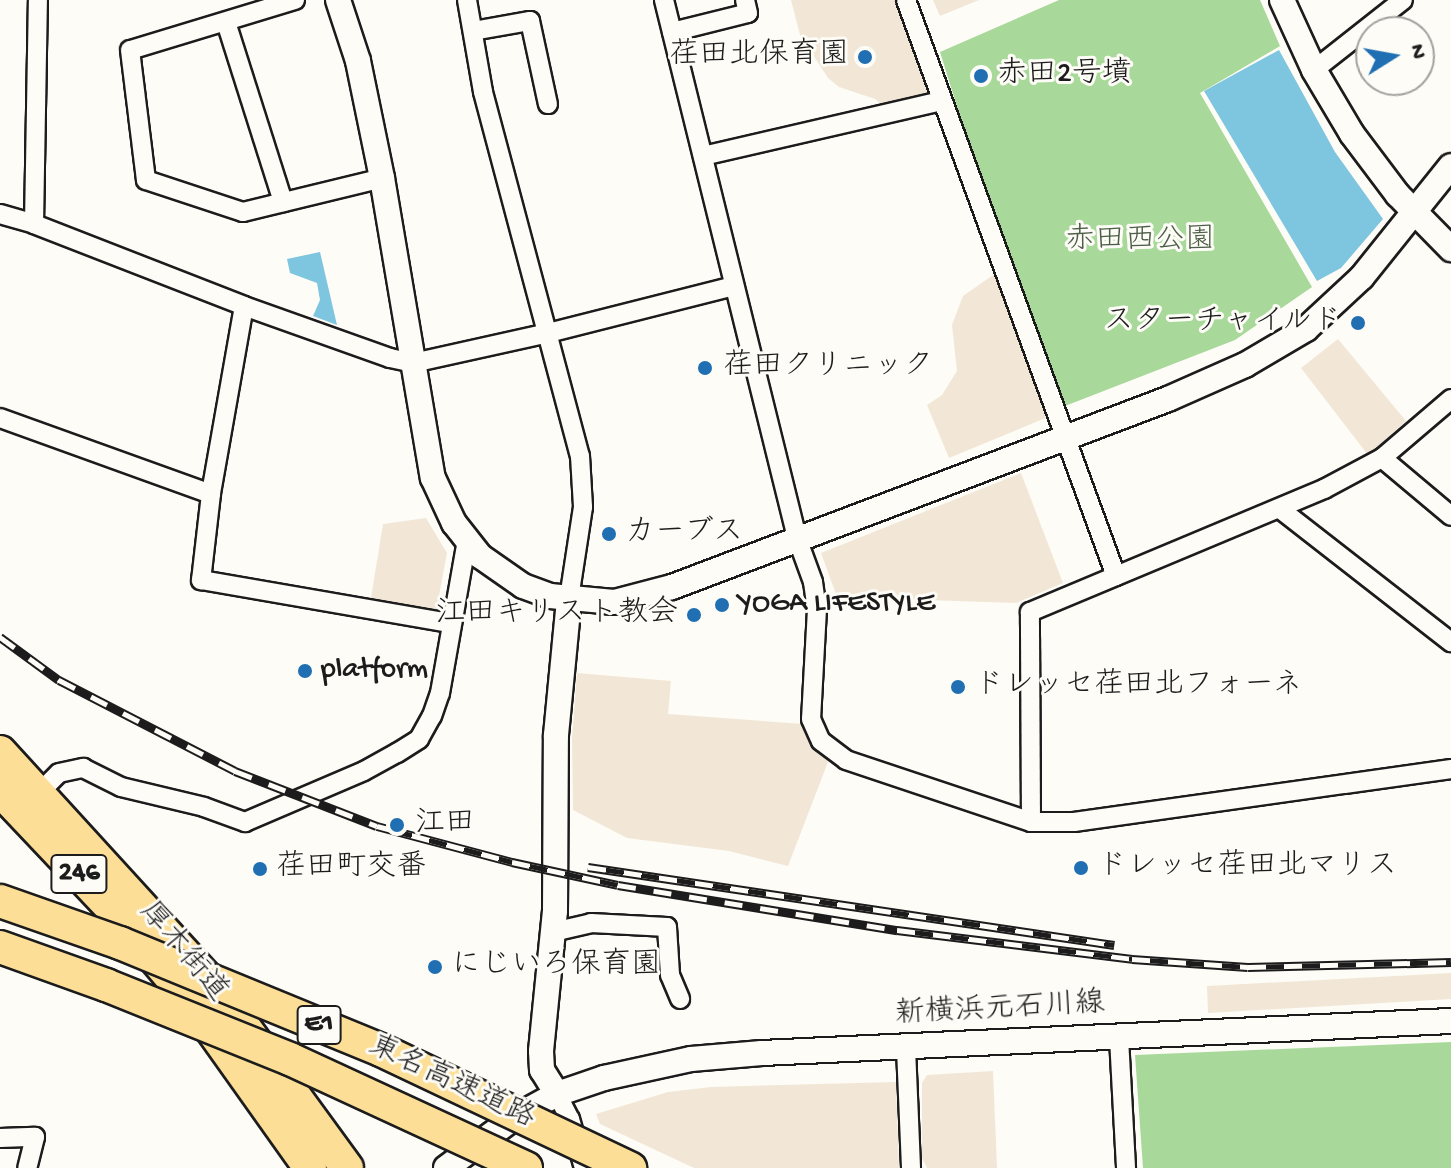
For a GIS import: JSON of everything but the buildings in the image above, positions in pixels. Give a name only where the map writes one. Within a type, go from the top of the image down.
[{"type":"highway","name":"厚木街道","points":[[0,752],[218,991],[347,1168]]},
{"type":"highway","name":"厚木街道","points":[[0,790],[122,919],[195,1006],[310,1168]]},
{"type":"highway","name":"東名高速道路","points":[[0,901],[120,943],[381,1050],[630,1168]]},
{"type":"highway","name":"東名高速道路","points":[[0,947],[106,985],[290,1059],[526,1168]]},
{"type":"street","points":[[34,224],[38,0]]},
{"type":"street","points":[[295,0],[130,50],[146,180],[243,212],[382,178]]},
{"type":"street","points":[[338,0],[358,61],[382,178],[433,478],[454,523],[491,565],[523,586],[569,599],[614,602],[633,599],[1168,399],[1245,365],[1306,329],[1362,277],[1451,166]]},
{"type":"street","points":[[467,0],[483,92],[580,456],[583,507],[569,599],[556,735],[553,932],[541,1051],[542,1070],[570,1119],[584,1168]]},
{"type":"street","points":[[664,0],[797,538],[813,582],[817,609],[811,719],[821,741],[846,760],[1031,822],[1074,822],[1451,769]]},
{"type":"street","points":[[672,32],[748,13],[745,0]]},
{"type":"street","points":[[906,0],[1116,576]]},
{"type":"street","points":[[1282,0],[1314,70],[1352,134],[1412,212],[1451,249]]},
{"type":"street","points":[[1314,70],[1394,4]]},
{"type":"street","points":[[473,31],[530,21],[548,104]]},
{"type":"street","points":[[226,22],[283,202]]},
{"type":"street","points":[[703,156],[942,101]]},
{"type":"street","points":[[0,214],[34,224],[244,306],[390,358],[413,363],[734,286]]},
{"type":"street","points":[[244,306],[211,494],[201,580],[451,623]]},
{"type":"street","points":[[1031,822],[1030,612],[1280,509],[1382,458],[1451,399]]},
{"type":"street","points":[[0,418],[211,494]]},
{"type":"street","points":[[1382,458],[1451,516]]},
{"type":"street","points":[[1280,509],[1451,642]]},
{"type":"street","points":[[39,793],[59,773],[83,768],[121,787],[204,807],[245,822],[364,771],[419,739],[440,693],[467,540]]},
{"type":"street","points":[[553,932],[591,923],[667,927],[670,975],[680,999]]},
{"type":"street","name":"新横浜元石川線","points":[[446,1168],[515,1117],[557,1094],[604,1078],[691,1059],[1451,1021]]},
{"type":"street","points":[[1119,1038],[1126,1168]]},
{"type":"street","points":[[906,1048],[911,1168]]},
{"type":"street","points":[[0,1138],[35,1137],[27,1168]]},
{"type":"shaded area","name":"荏田北保育園","points":[[791,0],[895,0],[931,90],[923,97],[885,107],[875,99],[839,87],[828,78],[800,35]]},
{"type":"shaded area","points":[[933,0],[979,0],[940,16]]},
{"type":"shaded area","points":[[996,273],[1048,417],[949,458],[927,405],[942,395],[957,371],[952,325],[963,296]]},
{"type":"shaded area","points":[[1338,339],[1406,421],[1368,455],[1301,368]]},
{"type":"shaded area","points":[[1021,473],[1063,583],[1016,603],[837,597],[821,553]]},
{"type":"shaded area","points":[[426,518],[447,553],[436,612],[370,604],[383,524]]},
{"type":"shaded area","points":[[577,673],[671,681],[668,714],[803,724],[828,762],[788,866],[729,851],[627,838],[573,810],[572,738]]},
{"type":"shaded area","points":[[1451,973],[1451,999],[1208,1013],[1207,986]]},
{"type":"shaded area","points":[[993,1071],[997,1168],[927,1168],[922,1158],[922,1083],[927,1075]]},
{"type":"shaded area","points":[[896,1082],[899,1168],[694,1168],[600,1124],[596,1114],[668,1092],[711,1087]]},
{"type":"green space","name":"赤田西公園","points":[[1059,0],[1260,0],[1280,46],[1200,93],[1312,287],[1235,340],[1065,406],[983,190],[940,52]]},
{"type":"green space","points":[[1451,1042],[1451,1168],[1143,1168],[1135,1055]]},
{"type":"water","points":[[1279,50],[1335,152],[1383,219],[1341,268],[1317,281],[1204,91]]},
{"type":"water","points":[[320,252],[337,325],[313,316],[320,300],[317,283],[290,273],[287,259]]},
{"type":"railway","points":[[0,637],[59,680],[235,771],[377,826],[512,862],[618,885],[897,930],[1132,959],[1248,967],[1451,962]]},
{"type":"railway","points":[[588,867],[1114,945]]},
{"type":"place","name":"荏田北保育園","points":[[865,57]]},
{"type":"place","name":"赤田2号墳","points":[[981,76]]},
{"type":"place","name":"スターチャイルド","points":[[1358,323]]},
{"type":"place","name":"荏田クリニック","points":[[705,368]]},
{"type":"place","name":"カーブス","points":[[609,534]]},
{"type":"place","name":"YOGA LIFESTYLE","points":[[722,605]]},
{"type":"place","name":"江田キリスト教会","points":[[694,615]]},
{"type":"place","name":"platform","points":[[305,671]]},
{"type":"place","name":"ドレッセ荏田北フォーネ","points":[[958,687]]},
{"type":"place","name":"江田","points":[[397,825]]},
{"type":"place","name":"ドレッセ荏田北マリス","points":[[1081,868]]},
{"type":"place","name":"荏田町交番","points":[[260,869]]},
{"type":"place","name":"にじいろ保育園","points":[[435,967]]}]
